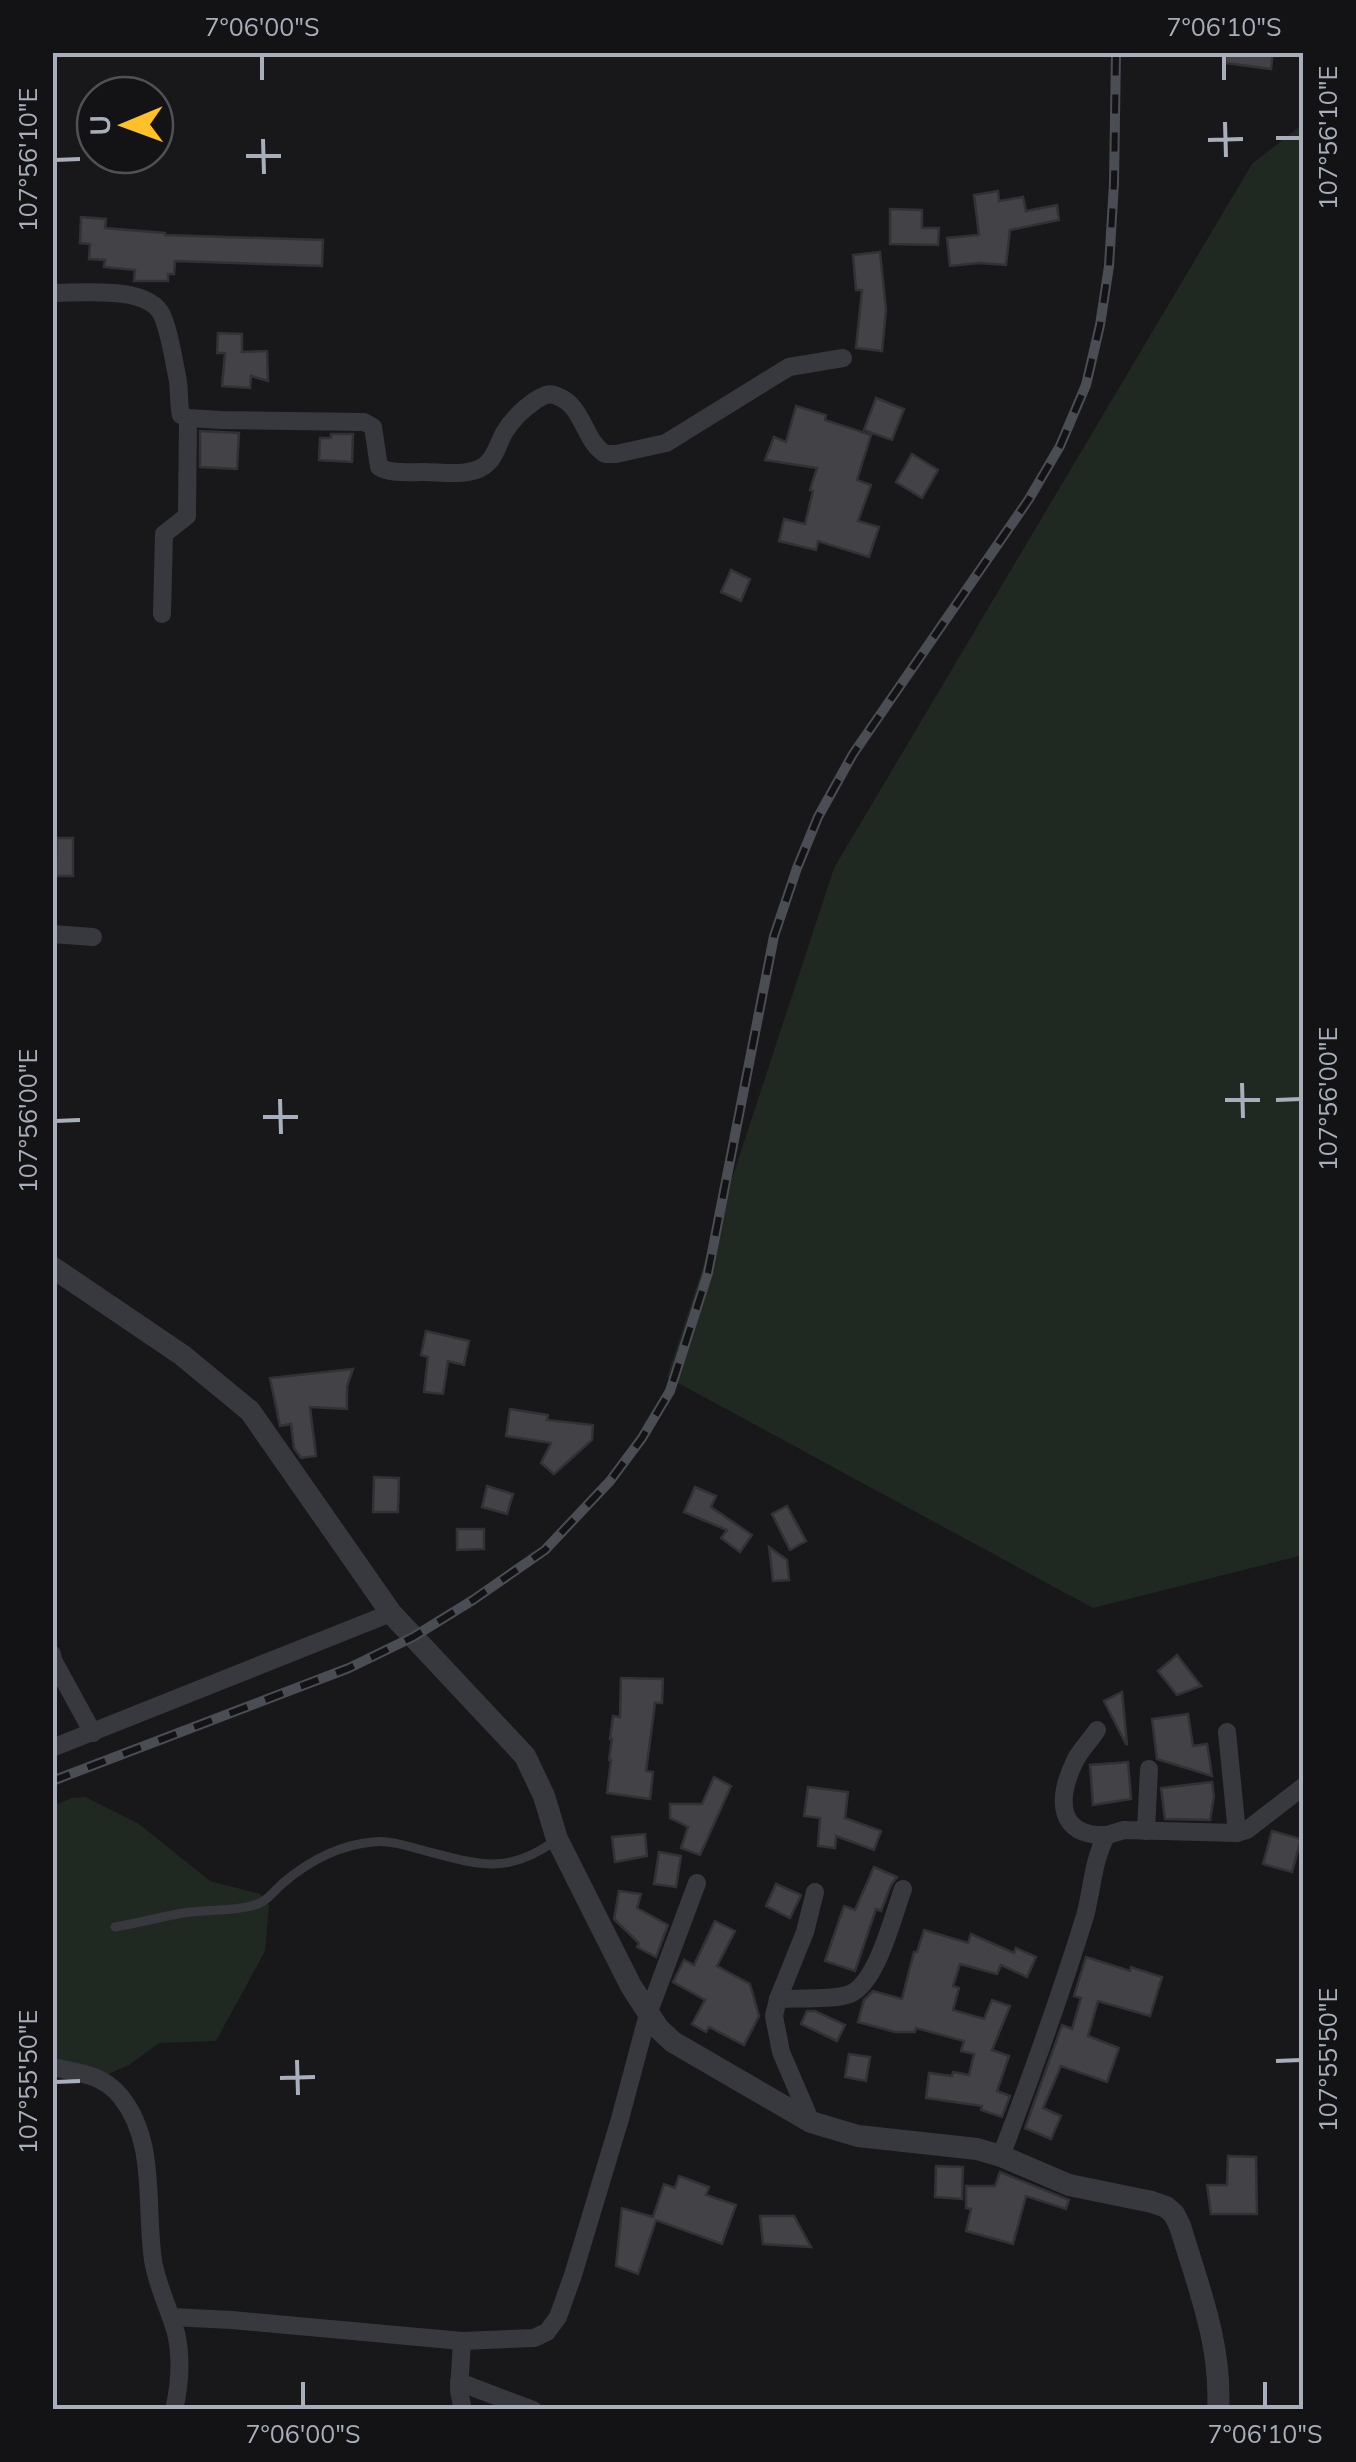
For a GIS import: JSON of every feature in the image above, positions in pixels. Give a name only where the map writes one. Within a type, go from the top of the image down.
[{"type":"street","points":[[52,293],[126,294],[156,306],[162,314],[177,374],[181,415],[220,420],[364,422],[374,429],[380,469],[391,472],[470,472],[489,462],[510,424],[524,408],[545,395],[556,395],[569,402],[599,451],[610,455],[666,443],[789,367],[843,358]]},
{"type":"street","points":[[162,614],[164,534],[187,516],[188,418]]},
{"type":"street","points":[[52,934],[93,936]]},
{"type":"street","points":[[52,1267],[182,1355],[250,1410],[390,1613],[525,1756],[544,1796],[557,1839],[630,1986],[658,2028],[673,2042],[811,2122],[858,2136],[977,2149],[1069,2185],[1166,2207],[1180,2226],[1212,2329],[1218,2360],[1218,2410]]},
{"type":"street","points":[[52,1748],[390,1613]]},
{"type":"street","points":[[52,1654],[94,1733]]},
{"type":"street","points":[[1098,1730],[1075,1760],[1063,1801],[1068,1821],[1089,1836],[1117,1830],[1237,1833],[1257,1824],[1304,1786]]},
{"type":"street","points":[[1227,1732],[1237,1833]]},
{"type":"street","points":[[1146,1830],[1149,1769]]},
{"type":"street","points":[[1001,2156],[1047,2034],[1106,1835]]},
{"type":"street","points":[[171,2317],[462,2341],[534,2338],[547,2332],[558,2316],[648,2014],[697,1883]]},
{"type":"street","points":[[778,1998],[848,1996],[860,1988],[873,1970],[903,1889]]},
{"type":"street","points":[[811,2122],[776,2037],[774,2016],[805,1932],[815,1892]]},
{"type":"street","points":[[52,2067],[104,2080],[122,2098],[141,2134],[152,2254],[180,2352],[174,2410]]},
{"type":"street","points":[[462,2341],[459,2382],[463,2410]]},
{"type":"street","points":[[459,2382],[533,2410]]},
{"type":"lane","points":[[115,1928],[184,1913],[258,1904],[307,1864],[352,1845],[377,1841],[498,1865],[541,1851],[557,1839]]},
{"type":"shaded area","points":[[1303,124],[1303,1555],[1093,1608],[667,1377],[834,868],[1252,164]]},
{"type":"shaded area","points":[[85,1797],[139,1824],[210,1881],[260,1894],[269,1905],[265,1951],[216,2041],[159,2043],[129,2065],[104,2076],[53,2063],[52,1806]]},
{"type":"building","points":[[1226,52],[1273,52],[1271,69],[1225,63]]},
{"type":"building","points":[[998,191],[999,201],[1023,197],[1026,211],[1057,205],[1059,220],[1010,230],[1006,265],[950,266],[947,238],[979,235],[974,195]]},
{"type":"building","points":[[890,209],[922,210],[922,228],[939,228],[938,245],[890,244]]},
{"type":"building","points":[[81,217],[106,219],[105,228],[165,235],[323,240],[322,266],[175,261],[174,274],[168,274],[168,281],[134,281],[135,270],[104,267],[105,260],[89,259],[90,244],[80,243]]},
{"type":"building","points":[[880,252],[886,310],[882,351],[856,348],[862,290],[856,290],[853,255]]},
{"type":"building","points":[[218,333],[242,334],[242,352],[267,351],[268,381],[251,376],[250,388],[222,386],[225,353],[217,353]]},
{"type":"building","points":[[876,398],[904,409],[892,440],[864,430]]},
{"type":"building","points":[[796,406],[871,435],[857,480],[871,485],[858,521],[879,527],[869,557],[818,541],[816,550],[779,541],[784,519],[805,524],[817,468],[765,460],[774,437],[786,442]]},
{"type":"building","points":[[200,431],[239,433],[237,469],[200,467]]},
{"type":"building","points":[[331,434],[353,434],[352,462],[319,460],[320,438],[331,438]]},
{"type":"building","points":[[912,454],[938,470],[922,498],[896,482]]},
{"type":"building","points":[[731,570],[750,579],[741,601],[721,592]]},
{"type":"building","points":[[57,838],[73,838],[73,876],[56,876]]},
{"type":"building","points":[[426,1331],[469,1341],[464,1365],[448,1361],[443,1394],[424,1392],[428,1357],[421,1355]]},
{"type":"building","points":[[353,1369],[347,1386],[347,1409],[310,1407],[316,1456],[301,1458],[294,1448],[291,1424],[280,1426],[270,1378]]},
{"type":"building","points":[[510,1409],[548,1415],[547,1420],[593,1425],[592,1440],[554,1474],[541,1463],[551,1443],[506,1436]]},
{"type":"building","points":[[374,1477],[399,1478],[398,1512],[373,1512]]},
{"type":"building","points":[[487,1486],[513,1494],[507,1514],[482,1507]]},
{"type":"building","points":[[695,1487],[716,1496],[711,1507],[752,1535],[740,1552],[721,1538],[727,1530],[684,1512]]},
{"type":"building","points":[[787,1506],[806,1541],[790,1550],[772,1514]]},
{"type":"building","points":[[457,1529],[484,1529],[484,1549],[457,1550]]},
{"type":"building","points":[[769,1547],[787,1560],[789,1580],[773,1581]]},
{"type":"building","points":[[1177,1655],[1201,1686],[1177,1695],[1158,1671]]},
{"type":"building","points":[[621,1678],[663,1679],[662,1703],[655,1703],[646,1771],[653,1772],[650,1799],[607,1793],[613,1716],[620,1717]]},
{"type":"building","points":[[1122,1692],[1127,1744],[1104,1701]]},
{"type":"building","points":[[1188,1714],[1193,1746],[1207,1744],[1212,1776],[1157,1759],[1152,1719]]},
{"type":"building","points":[[1128,1762],[1131,1799],[1093,1805],[1090,1765]]},
{"type":"building","points":[[714,1777],[731,1786],[700,1855],[681,1848],[688,1827],[670,1818],[670,1804],[702,1804]]},
{"type":"building","points":[[1212,1782],[1210,1820],[1165,1819],[1161,1788]]},
{"type":"building","points":[[808,1787],[848,1792],[845,1818],[881,1831],[874,1850],[836,1836],[835,1848],[818,1846],[820,1818],[804,1816]]},
{"type":"building","points":[[1272,1831],[1301,1839],[1292,1872],[1263,1864]]},
{"type":"building","points":[[645,1834],[647,1856],[615,1862],[612,1837]]},
{"type":"building","points":[[659,1852],[681,1856],[676,1887],[654,1884]]},
{"type":"building","points":[[874,1867],[897,1877],[881,1911],[876,1909],[855,1971],[825,1961],[844,1906],[855,1910]]},
{"type":"building","points":[[776,1884],[801,1895],[790,1918],[766,1906]]},
{"type":"building","points":[[619,1891],[641,1894],[637,1908],[668,1925],[656,1957],[637,1947],[639,1943],[614,1919]]},
{"type":"building","points":[[715,1921],[735,1931],[717,1966],[750,1984],[759,2016],[744,2045],[709,2027],[706,2032],[692,2024],[705,2000],[673,1982],[684,1960],[694,1965]]},
{"type":"building","points":[[924,1930],[968,1943],[971,1934],[1014,1953],[1016,1948],[1036,1957],[1027,1977],[1001,1965],[997,1974],[960,1964],[953,1986],[959,1988],[953,2010],[984,2019],[992,2000],[1010,2006],[992,2050],[1009,2056],[997,2091],[1010,2096],[1002,2117],[981,2110],[982,2106],[926,2098],[929,2073],[969,2075],[974,2054],[961,2051],[964,2041],[916,2028],[915,2032],[895,2032],[858,2022],[864,2000],[873,1991],[902,1999]]},
{"type":"building","points":[[1086,1957],[1162,1977],[1150,2016],[1098,2001],[1088,2036],[1119,2048],[1107,2082],[1061,2066],[1043,2108],[1061,2116],[1051,2139],[1025,2128],[1062,2025],[1072,2029],[1081,1998],[1074,1996]]},
{"type":"building","points":[[807,2011],[845,2025],[837,2041],[801,2024]]},
{"type":"building","points":[[849,2054],[870,2057],[866,2081],[845,2077]]},
{"type":"building","points":[[1228,2156],[1256,2157],[1257,2214],[1211,2214],[1207,2185],[1227,2185]]},
{"type":"building","points":[[936,2166],[963,2167],[962,2199],[935,2197]]},
{"type":"building","points":[[1000,2172],[1069,2200],[1066,2209],[1026,2196],[1013,2244],[966,2231],[971,2209],[966,2208],[966,2186],[995,2186]]},
{"type":"building","points":[[679,2176],[709,2187],[706,2195],[736,2205],[722,2244],[656,2220],[638,2274],[616,2266],[622,2208],[653,2217],[664,2184],[675,2188]]},
{"type":"building","points":[[760,2216],[794,2216],[811,2247],[763,2244]]},
{"type":"railway","points":[[52,1781],[349,1668],[413,1637],[545,1550],[610,1481],[642,1438],[670,1391],[708,1273],[774,936],[818,817],[853,754],[1029,499],[1060,446],[1086,385],[1109,266],[1116,52]]}]
